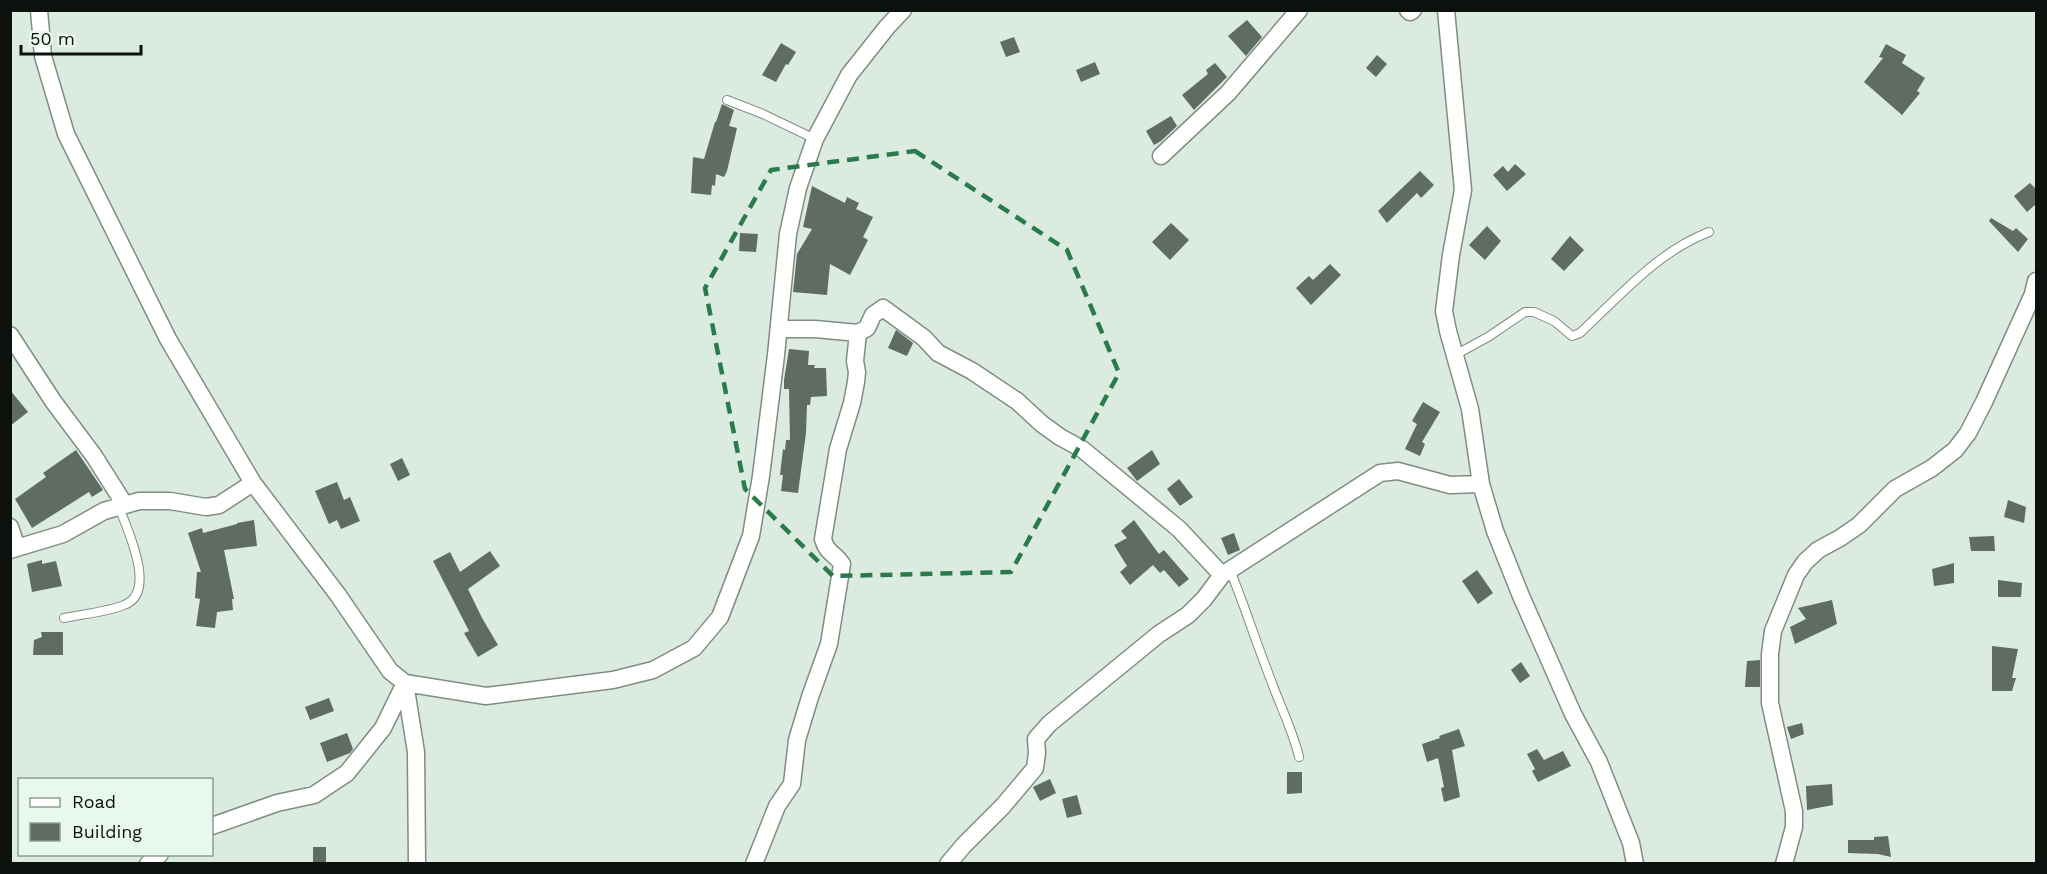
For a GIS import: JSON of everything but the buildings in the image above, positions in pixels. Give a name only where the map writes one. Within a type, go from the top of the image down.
[{"type":"street","points":[[39,10],[43,56],[66,134],[168,339],[253,483],[338,596],[390,671],[405,683],[486,696],[613,680],[653,670],[694,648],[720,617],[751,536],[761,476],[788,234],[798,188],[815,139],[849,75],[903,10]]},
{"type":"street","points":[[1161,156],[1228,93],[1299,10]]},
{"type":"street","points":[[1408,10],[1410,12],[1413,10]]},
{"type":"street","points":[[1446,10],[1463,190],[1444,311],[1470,409],[1481,484],[1517,588],[1573,714],[1599,762],[1631,843],[1635,864]]},
{"type":"street","points":[[1784,864],[1794,827],[1794,811],[1770,703],[1770,654],[1773,632],[1796,575],[1818,549],[1859,525],[1895,489],[1932,468],[1955,450],[1968,433],[1984,402],[2037,281]]},
{"type":"street","points":[[778,329],[815,329],[858,333],[867,328],[873,315],[883,308],[924,338],[938,352],[1017,401],[1042,424],[1082,449],[1179,529],[1226,572]]},
{"type":"street","points":[[754,864],[777,806],[792,784],[797,740],[829,644],[842,564],[839,558],[830,553],[823,539],[838,449],[856,382],[855,361],[858,333]]},
{"type":"street","points":[[10,335],[53,401],[94,456],[122,506]]},
{"type":"street","points":[[948,864],[1003,806],[1035,768],[1036,739],[1049,724],[1159,634],[1188,615],[1226,572],[1380,473],[1398,471],[1450,485],[1481,484]]},
{"type":"street","points":[[10,527],[14,549],[63,534],[104,511],[140,501],[170,501],[206,507],[219,505],[253,483]]},
{"type":"street","points":[[213,826],[277,803],[314,795],[347,773],[383,728],[405,683]]},
{"type":"street","points":[[405,683],[416,752],[417,864]]},
{"type":"lane","points":[[727,100],[764,114],[815,139]]},
{"type":"lane","points":[[1455,355],[1488,337],[1525,312],[1534,312],[1554,321],[1572,336],[1580,333],[1625,289],[1653,266],[1690,239],[1709,232]]},
{"type":"lane","points":[[64,618],[126,605],[136,595],[141,577],[139,563],[122,506]]},
{"type":"lane","points":[[1226,572],[1247,612],[1294,737],[1299,757]]},
{"type":"highlighted area","points":[[915,151],[1067,250],[1119,373],[1011,572],[833,576],[745,489],[705,288],[771,170]]}]
